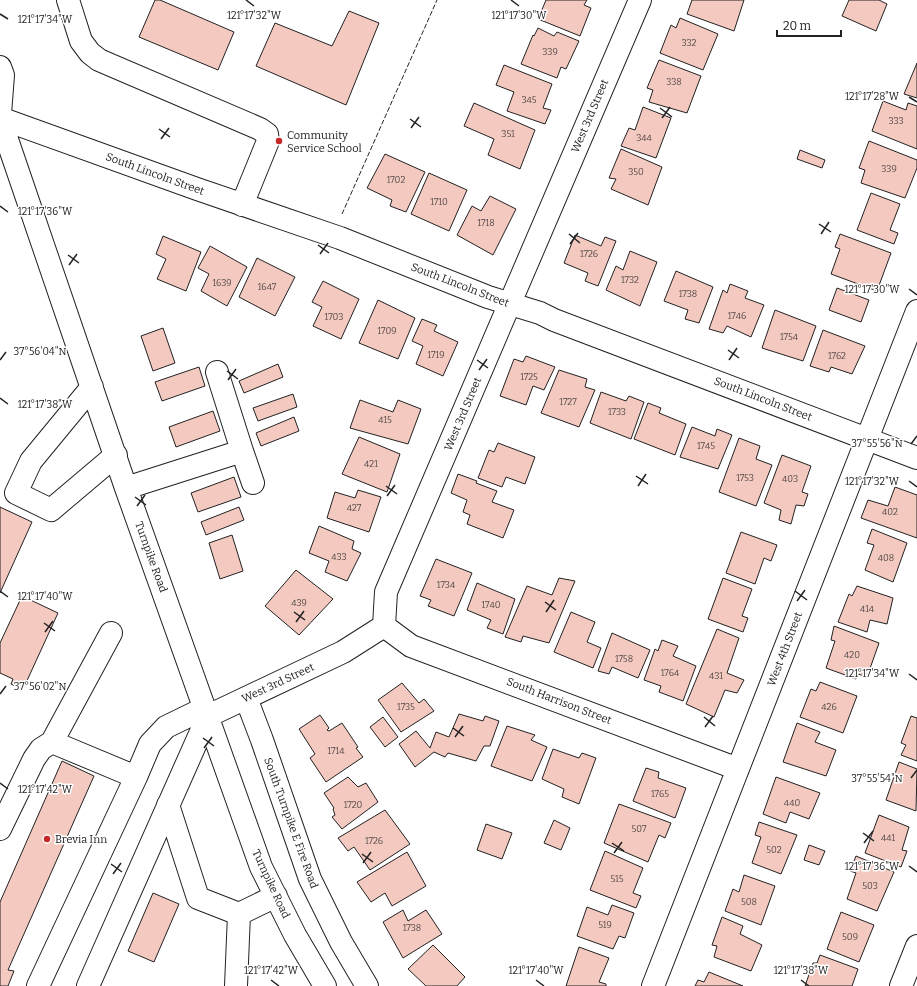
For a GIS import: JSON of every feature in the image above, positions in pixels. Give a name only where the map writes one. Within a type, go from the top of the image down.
[{"type":"street","points":[[68,0],[80,41],[99,60],[260,129],[267,134],[268,141],[242,204]]},
{"type":"street","name":"West 3rd Street","points":[[38,986],[150,744],[166,727],[246,698],[343,652],[384,626],[386,592],[640,0]]},
{"type":"street","points":[[0,67],[3,75],[0,114]]},
{"type":"street","name":"South Lincoln Street","points":[[0,118],[340,238],[488,297],[540,313],[554,320],[917,458]]},
{"type":"street","name":"Turnpike Road","points":[[0,118],[126,488],[262,867],[295,935],[325,986]]},
{"type":"street","name":"West 4th Street","points":[[653,986],[917,312]]},
{"type":"street","points":[[218,372],[253,483]]},
{"type":"street","points":[[92,387],[31,461],[16,492],[51,510],[116,455]]},
{"type":"street","points":[[126,488],[242,451]]},
{"type":"street","name":"South Harrison Street","points":[[384,626],[411,646],[738,769]]},
{"type":"street","points":[[0,829],[34,759],[41,749],[52,742],[111,633]]},
{"type":"street","name":"South Turnpike E Fire Road","points":[[246,698],[310,879],[341,942],[367,986]]},
{"type":"street","points":[[88,986],[168,805],[206,712]]},
{"type":"street","points":[[52,742],[136,777]]},
{"type":"street","points":[[168,805],[198,898],[239,914],[276,896]]},
{"type":"street","points":[[236,986],[239,914]]},
{"type":"street","points":[[901,986],[917,946]]},
{"type":"building","points":[[155,0],[160,0],[234,32],[218,70],[139,37]]},
{"type":"building","points":[[546,0],[587,0],[584,5],[591,8],[580,36],[538,19]]},
{"type":"building","points":[[692,0],[744,0],[734,31],[687,14]]},
{"type":"building","points":[[849,0],[879,0],[887,4],[876,31],[842,16]]},
{"type":"building","points":[[349,11],[379,23],[346,105],[256,66],[275,23],[332,46]]},
{"type":"building","points":[[680,18],[718,34],[703,70],[660,53],[671,25],[676,28]]},
{"type":"building","points":[[538,28],[554,36],[557,32],[579,41],[566,69],[561,67],[557,78],[521,64],[533,35],[534,36]]},
{"type":"building","points":[[659,60],[701,76],[687,113],[649,102],[653,90],[647,88]]},
{"type":"building","points":[[917,63],[917,98],[904,94]]},
{"type":"building","points":[[504,65],[552,84],[543,108],[551,110],[545,124],[507,111],[514,92],[496,85]]},
{"type":"building","points":[[883,101],[906,110],[908,103],[917,106],[917,149],[872,131]]},
{"type":"building","points":[[474,103],[535,130],[520,169],[488,155],[494,139],[464,126]]},
{"type":"building","points":[[643,107],[671,118],[656,158],[621,146],[629,128],[635,130]]},
{"type":"building","points":[[869,141],[917,160],[917,168],[905,198],[861,183],[865,170],[859,168]]},
{"type":"building","points":[[621,149],[662,167],[648,205],[611,189],[616,179],[609,178]]},
{"type":"building","points":[[800,150],[825,160],[822,168],[797,159]]},
{"type":"building","points":[[385,154],[425,172],[406,212],[390,206],[392,200],[367,188]]},
{"type":"building","points":[[429,173],[467,190],[449,231],[411,214]]},
{"type":"building","points":[[871,193],[900,204],[890,230],[898,233],[894,244],[857,230]]},
{"type":"building","points":[[490,196],[516,209],[493,255],[457,235],[472,206],[481,211]]},
{"type":"building","points":[[840,234],[891,253],[877,291],[831,274],[840,249],[835,247]]},
{"type":"building","points":[[575,235],[601,246],[605,237],[616,241],[598,286],[585,281],[588,273],[564,263]]},
{"type":"building","points":[[163,236],[201,252],[186,291],[157,279],[166,259],[156,254]]},
{"type":"building","points":[[210,246],[247,267],[227,306],[201,291],[209,274],[198,268]]},
{"type":"building","points":[[630,251],[657,262],[640,306],[606,290],[616,266],[623,270]]},
{"type":"building","points":[[257,258],[295,277],[275,316],[239,297]]},
{"type":"building","points":[[676,271],[713,287],[699,323],[685,319],[688,310],[664,301]]},
{"type":"building","points":[[323,281],[359,299],[341,339],[313,326],[322,307],[312,302]]},
{"type":"building","points":[[730,284],[748,291],[745,298],[764,305],[751,337],[727,326],[723,333],[709,329],[723,290],[727,293]]},
{"type":"building","points":[[837,288],[869,300],[861,322],[829,310]]},
{"type":"building","points":[[378,300],[415,318],[398,359],[359,343]]},
{"type":"building","points":[[775,310],[816,326],[803,361],[762,348]]},
{"type":"building","points":[[422,319],[437,325],[434,331],[458,342],[443,376],[416,364],[423,346],[412,341]]},
{"type":"building","points":[[163,328],[175,363],[153,371],[141,336]]},
{"type":"building","points":[[823,330],[865,346],[852,374],[831,367],[829,372],[810,366]]},
{"type":"building","points":[[526,356],[555,367],[544,390],[533,386],[526,405],[500,396],[514,359],[523,362]]},
{"type":"building","points":[[278,364],[283,377],[244,393],[239,381]]},
{"type":"building","points":[[199,367],[205,386],[162,401],[155,382]]},
{"type":"building","points":[[559,370],[587,379],[585,387],[595,390],[579,427],[541,413]]},
{"type":"building","points":[[601,392],[626,401],[629,396],[644,402],[631,439],[590,423]]},
{"type":"building","points":[[293,394],[297,407],[258,421],[253,408]]},
{"type":"building","points":[[360,400],[393,412],[398,400],[421,409],[408,444],[350,428]]},
{"type":"building","points":[[648,403],[661,408],[659,413],[686,424],[675,455],[634,439]]},
{"type":"building","points":[[213,411],[220,431],[176,447],[169,427]]},
{"type":"building","points":[[294,417],[299,431],[261,446],[256,433]]},
{"type":"building","points":[[692,427],[715,436],[717,429],[732,435],[718,469],[680,457]]},
{"type":"building","points":[[359,437],[400,454],[387,492],[342,474]]},
{"type":"building","points":[[739,438],[760,446],[756,459],[772,465],[756,506],[719,492]]},
{"type":"building","points":[[498,443],[535,457],[525,484],[506,477],[502,487],[478,478],[489,450],[494,452]]},
{"type":"building","points":[[782,455],[811,466],[802,492],[808,494],[804,506],[796,505],[791,524],[779,520],[781,510],[764,503]]},
{"type":"building","points":[[458,474],[497,491],[492,502],[514,510],[503,538],[467,524],[470,515],[463,512],[467,500],[451,493]]},
{"type":"building","points":[[234,477],[241,497],[198,512],[191,493]]},
{"type":"building","points":[[895,487],[917,495],[917,538],[861,518],[868,500],[888,506]]},
{"type":"building","points":[[358,490],[381,497],[369,532],[327,518],[335,492],[355,498]]},
{"type":"building","points":[[0,507],[32,522],[0,593]]},
{"type":"building","points":[[239,507],[244,520],[206,535],[201,522]]},
{"type":"building","points":[[319,526],[354,541],[352,549],[361,553],[347,581],[325,572],[329,561],[309,553]]},
{"type":"building","points":[[872,529],[907,543],[893,582],[865,570],[874,545],[867,543]]},
{"type":"building","points":[[741,532],[777,545],[771,561],[764,558],[755,584],[726,573]]},
{"type":"building","points":[[232,535],[243,571],[220,579],[209,543]]},
{"type":"building","points":[[436,559],[472,573],[454,616],[428,606],[431,600],[420,596]]},
{"type":"building","points":[[296,570],[333,599],[299,635],[265,606]]},
{"type":"building","points":[[559,578],[575,581],[549,643],[523,636],[521,642],[505,637],[527,586],[552,595]]},
{"type":"building","points":[[723,578],[752,589],[742,616],[748,618],[743,632],[708,619]]},
{"type":"building","points":[[477,583],[515,599],[503,634],[487,628],[491,620],[467,610]]},
{"type":"building","points":[[857,586],[893,598],[887,624],[870,620],[867,632],[838,622],[849,594],[852,596]]},
{"type":"building","points":[[22,596],[58,613],[25,685],[19,683],[17,687],[11,684],[13,679],[0,673],[0,643]]},
{"type":"building","points":[[571,612],[595,622],[587,642],[601,648],[593,668],[554,652]]},
{"type":"building","points":[[834,626],[879,643],[867,677],[858,674],[856,679],[826,668],[835,641],[831,640]]},
{"type":"building","points":[[717,629],[739,638],[727,673],[744,680],[737,693],[725,690],[714,717],[686,704]]},
{"type":"building","points":[[612,633],[650,650],[638,678],[612,667],[609,674],[598,671]]},
{"type":"building","points":[[662,640],[678,646],[673,656],[696,666],[683,701],[659,692],[661,686],[644,680],[655,649],[658,651]]},
{"type":"building","points":[[820,682],[857,696],[843,733],[800,717],[811,689],[816,691]]},
{"type":"building","points":[[402,683],[419,703],[424,699],[434,711],[401,732],[378,700]]},
{"type":"building","points":[[459,714],[483,721],[485,716],[499,721],[490,746],[484,746],[476,761],[448,753],[445,757],[434,752],[415,767],[399,744],[416,731],[430,748],[436,732],[449,737]]},
{"type":"building","points":[[320,715],[329,728],[327,730],[329,731],[342,723],[358,747],[356,748],[363,757],[326,782],[310,758],[315,754],[299,729]]},
{"type":"building","points":[[911,716],[917,718],[917,761],[901,755],[906,745],[901,743]]},
{"type":"building","points":[[383,717],[398,737],[385,747],[370,727]]},
{"type":"building","points":[[797,723],[820,732],[815,742],[836,750],[826,776],[783,762]]},
{"type":"building","points":[[507,726],[535,735],[531,740],[547,747],[532,781],[491,766]]},
{"type":"building","points":[[553,749],[579,758],[582,753],[596,758],[579,804],[562,797],[564,789],[542,779]]},
{"type":"building","name":"Brevia Inn","points":[[62,761],[94,776],[8,970],[14,971],[8,986],[0,986],[0,902]]},
{"type":"building","points":[[899,762],[917,769],[916,811],[886,800]]},
{"type":"building","points":[[646,768],[659,772],[658,778],[686,788],[675,818],[633,801]]},
{"type":"building","points":[[348,777],[358,787],[366,783],[378,802],[342,829],[332,817],[335,815],[334,808],[324,793]]},
{"type":"building","points":[[776,777],[820,793],[809,819],[790,812],[786,823],[763,814]]},
{"type":"building","points":[[619,804],[671,823],[665,838],[659,835],[648,862],[604,843]]},
{"type":"building","points":[[385,810],[410,844],[370,870],[354,847],[348,851],[338,838]]},
{"type":"building","points":[[879,815],[909,827],[902,850],[907,851],[901,867],[865,853]]},
{"type":"building","points":[[554,820],[570,828],[561,850],[544,843]]},
{"type":"building","points":[[759,822],[797,835],[781,874],[752,863],[761,837],[755,835]]},
{"type":"building","points":[[486,824],[512,833],[502,859],[477,850]]},
{"type":"building","points":[[809,845],[825,851],[819,865],[804,860]]},
{"type":"building","points":[[605,851],[643,868],[633,893],[641,896],[636,908],[590,890]]},
{"type":"building","points":[[407,852],[426,886],[392,906],[385,893],[371,902],[357,882]]},
{"type":"building","points":[[856,856],[894,872],[877,911],[847,899],[856,873],[850,871]]},
{"type":"building","points":[[744,875],[775,886],[761,925],[725,911],[733,889],[739,892]]},
{"type":"building","points":[[153,893],[179,904],[154,962],[128,951]]},
{"type":"building","points":[[612,905],[634,913],[625,938],[619,936],[613,949],[577,936],[587,907],[608,915]]},
{"type":"building","points":[[403,910],[408,921],[426,910],[442,934],[403,958],[383,922]]},
{"type":"building","points":[[841,912],[874,925],[859,962],[827,949]]},
{"type":"building","points":[[722,917],[743,926],[740,934],[762,945],[751,971],[714,957],[717,946],[712,945]]},
{"type":"building","points":[[433,945],[465,977],[457,986],[426,986],[408,969]]},
{"type":"building","points":[[579,947],[609,958],[599,982],[606,984],[606,986],[566,986]]},
{"type":"building","points":[[820,955],[858,969],[852,986],[805,986],[813,963],[817,963]]},
{"type":"building","points":[[709,972],[743,986],[695,986],[698,980],[704,982]]},
{"type":"fence","points":[[342,214],[437,0]]},
{"type":"place","name":"Community Service School","points":[[279,141]]},
{"type":"place","name":"Brevia Inn","points":[[47,839]]}]
